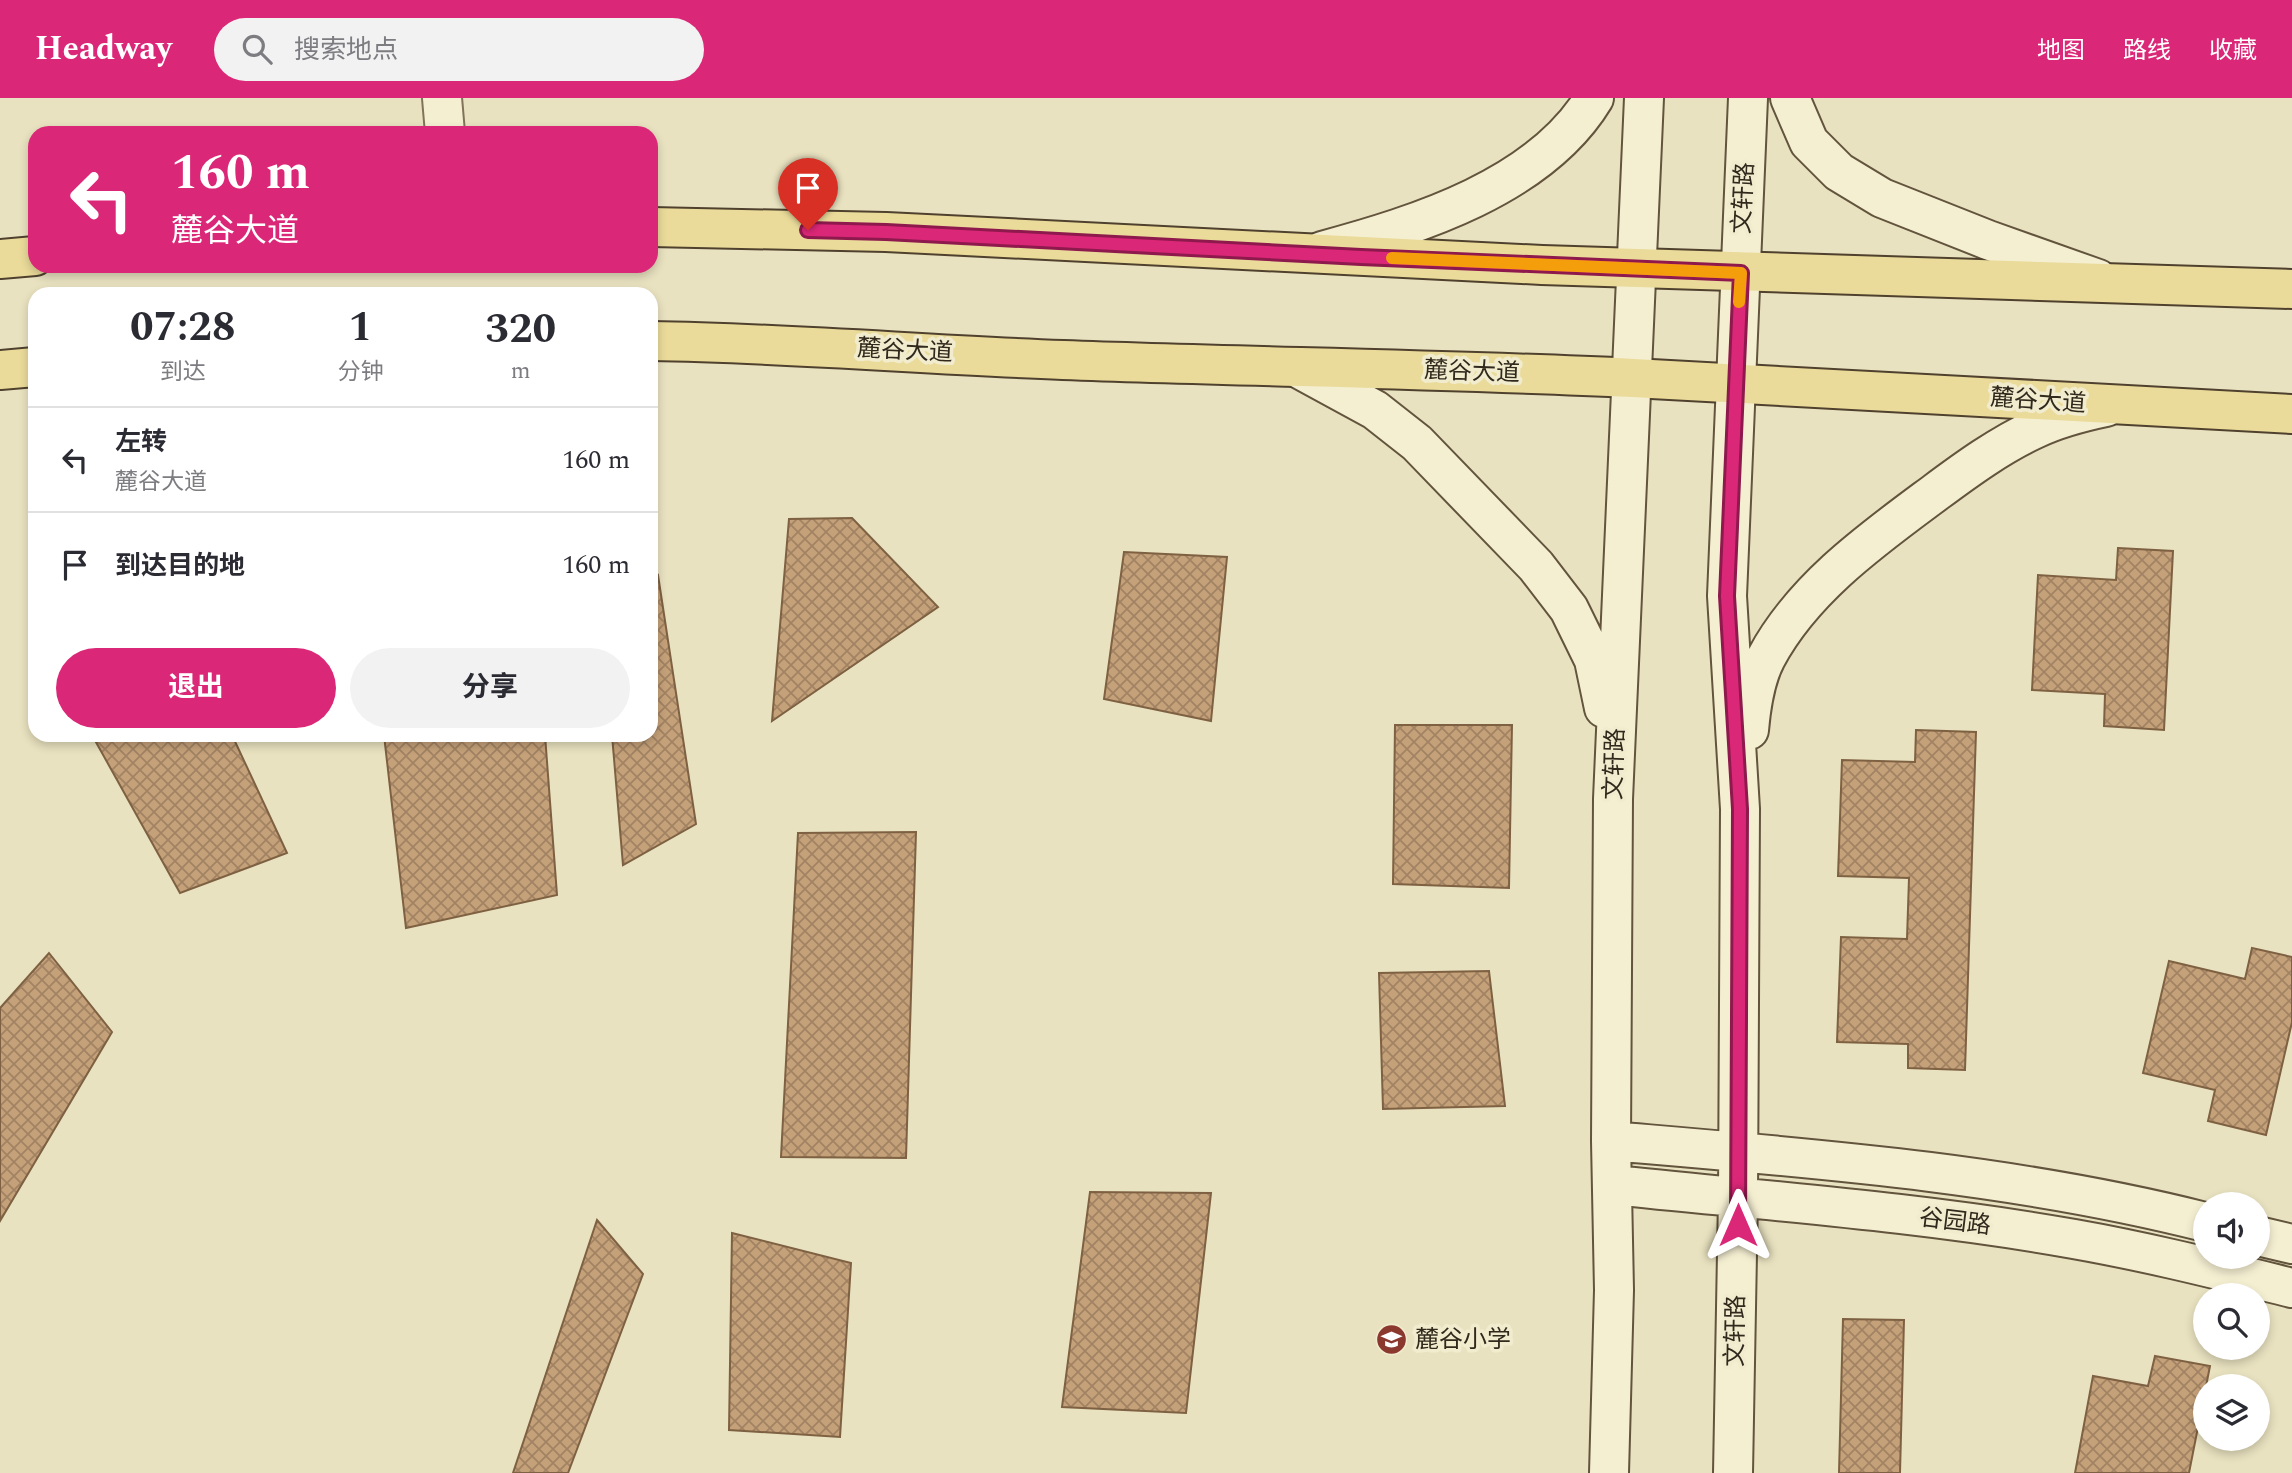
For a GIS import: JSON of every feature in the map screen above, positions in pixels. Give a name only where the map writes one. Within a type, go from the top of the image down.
[{"type":"main road","points":[[442,98],[444,126]]},
{"type":"main road","points":[[1309,254],[1374,237],[1483,194],[1524,171],[1562,138],[1594,98]]},
{"type":"main road","name":"文轩路","points":[[1609,1473],[1614,1290],[1611,1141],[1613,799],[1644,98]]},
{"type":"main road","name":"文轩路","points":[[1733,1473],[1738,1198],[1740,809],[1727,596],[1748,98]]},
{"type":"main road","points":[[1790,98],[1809,142],[1839,172],[1882,198],[1988,240],[2110,283]]},
{"type":"main road","points":[[658,227],[886,232],[1741,273],[2292,289]]},
{"type":"main road","points":[[0,259],[28,257]]},
{"type":"main road","name":"麓谷大道","points":[[658,341],[798,345],[1059,360],[1632,378],[2292,414]]},
{"type":"main road","points":[[1296,367],[1375,411],[1417,443],[1536,566],[1569,610],[1594,660],[1607,724],[1613,799]]},
{"type":"main road","points":[[0,370],[28,368]]},
{"type":"main road","points":[[1740,809],[1751,708],[1765,660],[1793,616],[1855,555],[1964,471],[2034,429],[2069,415],[2109,406]]},
{"type":"main road","name":"谷园路","points":[[1611,1141],[1738,1152],[1975,1180],[2080,1196],[2193,1220]]},
{"type":"main road","name":"谷园路","points":[[1613,1185],[1956,1221],[2072,1238],[2169,1257],[2292,1288]]},
{"type":"main road","points":[[2270,1239],[2292,1244]]},
{"type":"building","points":[[852,518],[938,607],[772,721],[789,519]]},
{"type":"building","points":[[2118,548],[2173,551],[2164,730],[2104,726],[2105,694],[2032,690],[2038,575],[2116,580]]},
{"type":"building","points":[[1124,552],[1227,557],[1211,721],[1104,699]]},
{"type":"building","points":[[658,575],[696,824],[623,865],[613,742],[658,742]]},
{"type":"building","points":[[1395,725],[1512,725],[1509,888],[1393,884]]},
{"type":"building","points":[[1916,730],[1976,732],[1965,1070],[1908,1068],[1908,1044],[1837,1042],[1841,937],[1907,939],[1909,878],[1838,876],[1842,760],[1915,762]]},
{"type":"building","points":[[96,742],[235,742],[287,853],[180,893]]},
{"type":"building","points":[[385,742],[546,742],[557,895],[406,928]]},
{"type":"building","points":[[916,832],[906,1158],[781,1157],[798,833]]},
{"type":"building","points":[[2252,948],[2292,957],[2292,1022],[2266,1135],[2208,1121],[2215,1090],[2143,1073],[2169,961],[2245,979]]},
{"type":"building","points":[[49,953],[112,1032],[0,1221],[0,1008]]},
{"type":"building","points":[[1489,971],[1505,1106],[1383,1109],[1379,973]]},
{"type":"building","points":[[1090,1192],[1211,1193],[1186,1413],[1062,1407]]},
{"type":"building","points":[[597,1220],[643,1274],[568,1473],[513,1473]]},
{"type":"building","points":[[732,1233],[851,1263],[840,1437],[729,1430]]},
{"type":"building","points":[[1843,1319],[1904,1320],[1900,1473],[1839,1473]]},
{"type":"building","points":[[2155,1356],[2210,1366],[2208,1374],[2193,1374],[2193,1451],[2189,1473],[2075,1473],[2093,1376],[2148,1386]]},
{"type":"slow traffic","points":[[1392,258],[1741,273],[1739,302]]},
{"type":"place","name":"麓谷小学","points":[[1392,1340]]},
{"type":"route","points":[[808,230],[1741,273],[1727,596],[1740,809],[1738,1225]]}]
